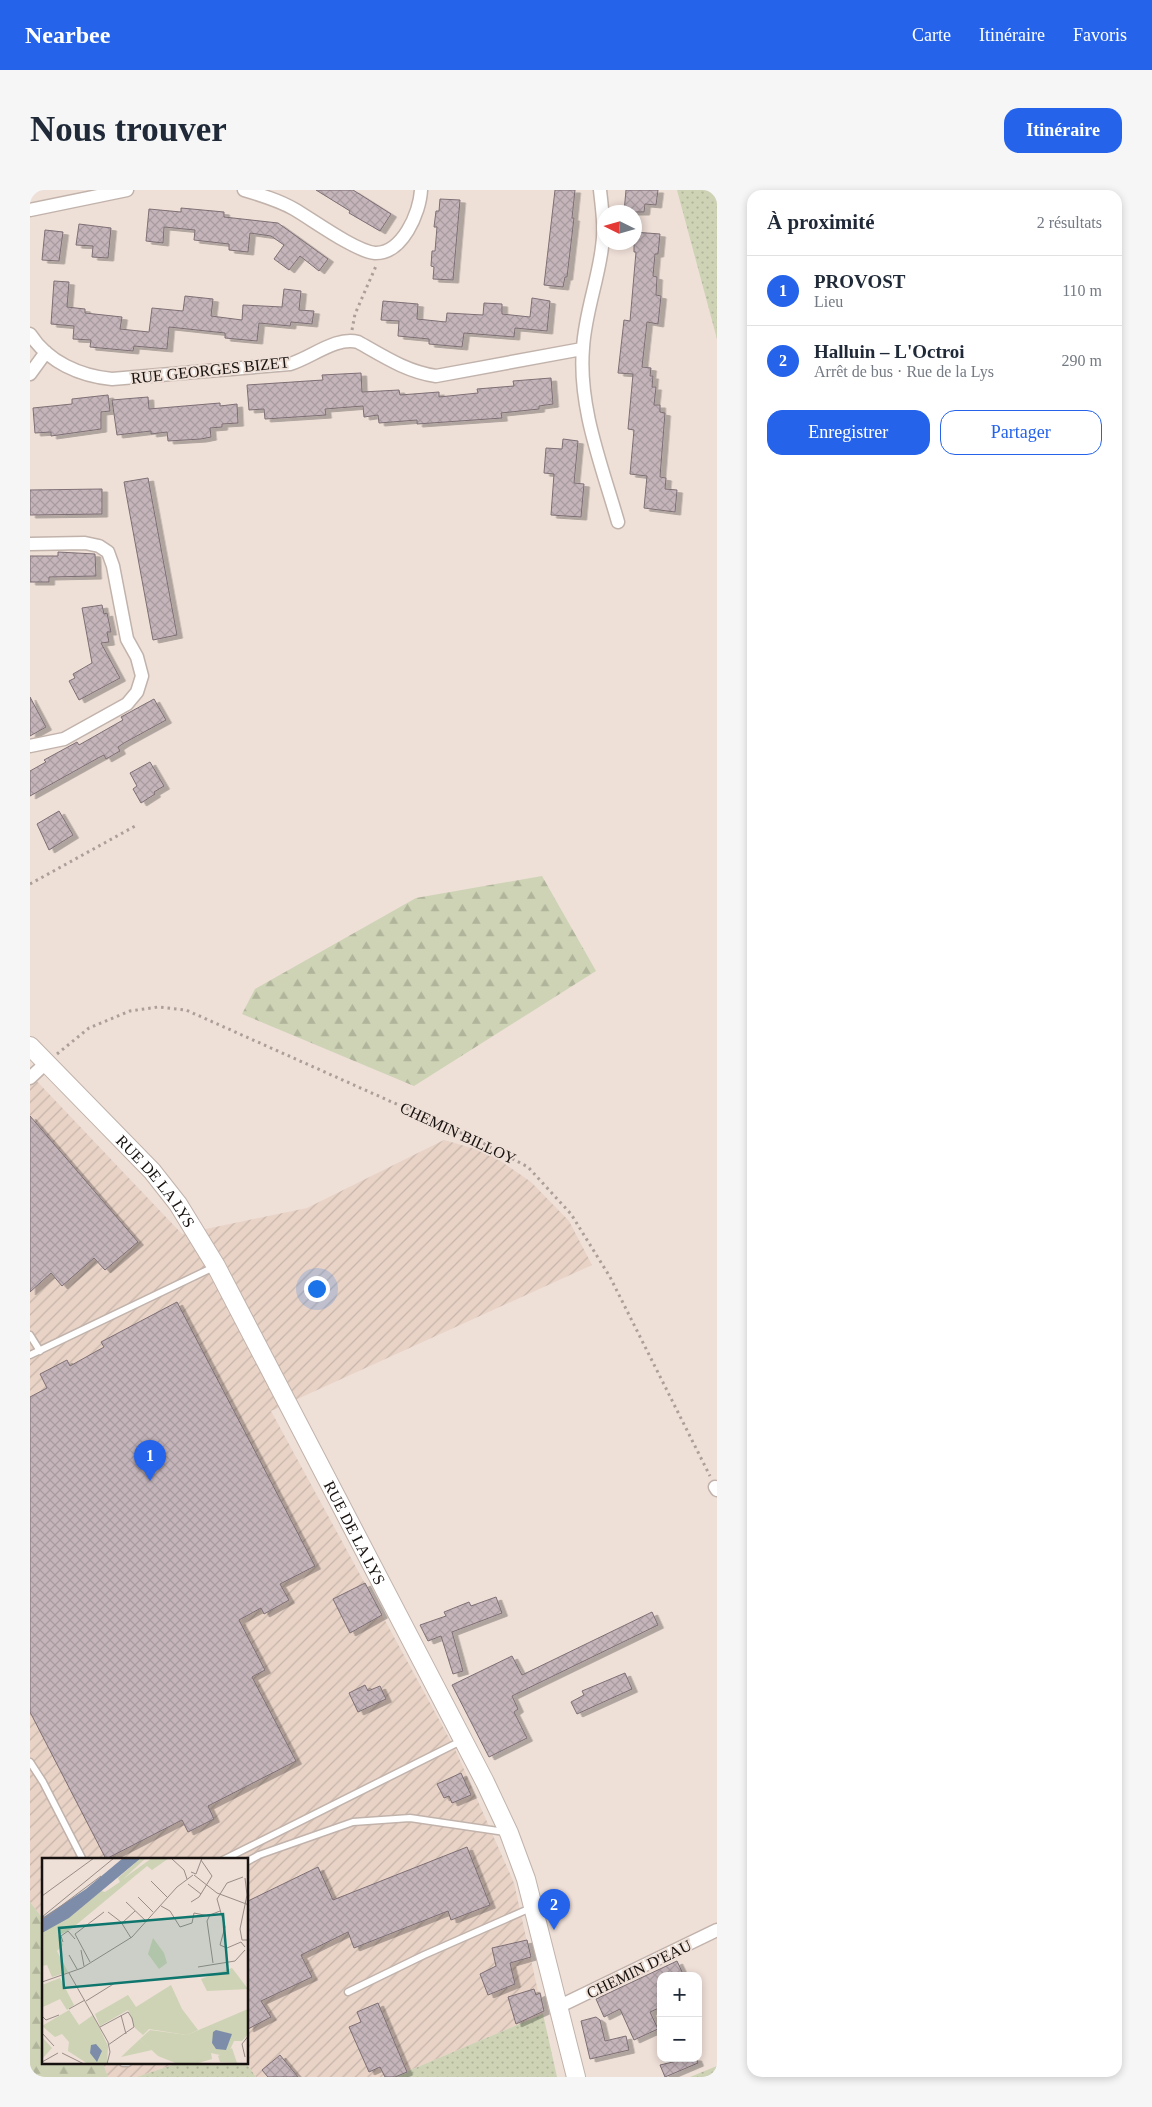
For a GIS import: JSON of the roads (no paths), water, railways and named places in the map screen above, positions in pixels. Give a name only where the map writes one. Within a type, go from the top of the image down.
[{"type":"main road","name":"RUE DE LA LYS","points":[[30,1046],[152,1171],[178,1204],[216,1266],[463,1740],[509,1833],[534,1906],[576,2077]]},
{"type":"street","points":[[30,210],[128,190]]},
{"type":"street","points":[[244,190],[263,195],[292,208],[366,251],[382,252],[390,249],[403,236],[417,208],[421,190]]},
{"type":"street","points":[[600,190],[603,224],[602,247],[584,332],[582,378],[585,400],[618,522]]},
{"type":"street","name":"RUE GEORGES BIZET","points":[[30,334],[46,352],[67,367],[86,374],[119,379],[290,364],[338,342],[350,340],[401,366],[436,376],[582,349]]},
{"type":"street","points":[[30,374],[46,352]]},
{"type":"street","points":[[30,544],[85,543],[99,546],[108,552],[113,566],[127,639],[138,656],[142,676],[137,692],[127,704],[64,739],[30,746]]},
{"type":"street","points":[[30,1078],[47,1062]]},
{"type":"street","name":"CHEMIN D'EAU","points":[[560,2006],[717,1930]]},
{"type":"lane","points":[[30,1356],[216,1266]]},
{"type":"lane","points":[[30,1335],[40,1350]]},
{"type":"lane","points":[[226,1858],[463,1740]]},
{"type":"lane","points":[[30,1762],[43,1782],[82,1858]]},
{"type":"lane","points":[[249,1860],[259,1855],[353,1822],[410,1818],[509,1833]]},
{"type":"lane","points":[[348,1992],[424,1955],[534,1906]]},
{"type":"place","name":"PROVOST","points":[[150,1481]]},
{"type":"place","name":"Halluin – L'Octroi","points":[[554,1930]]}]
